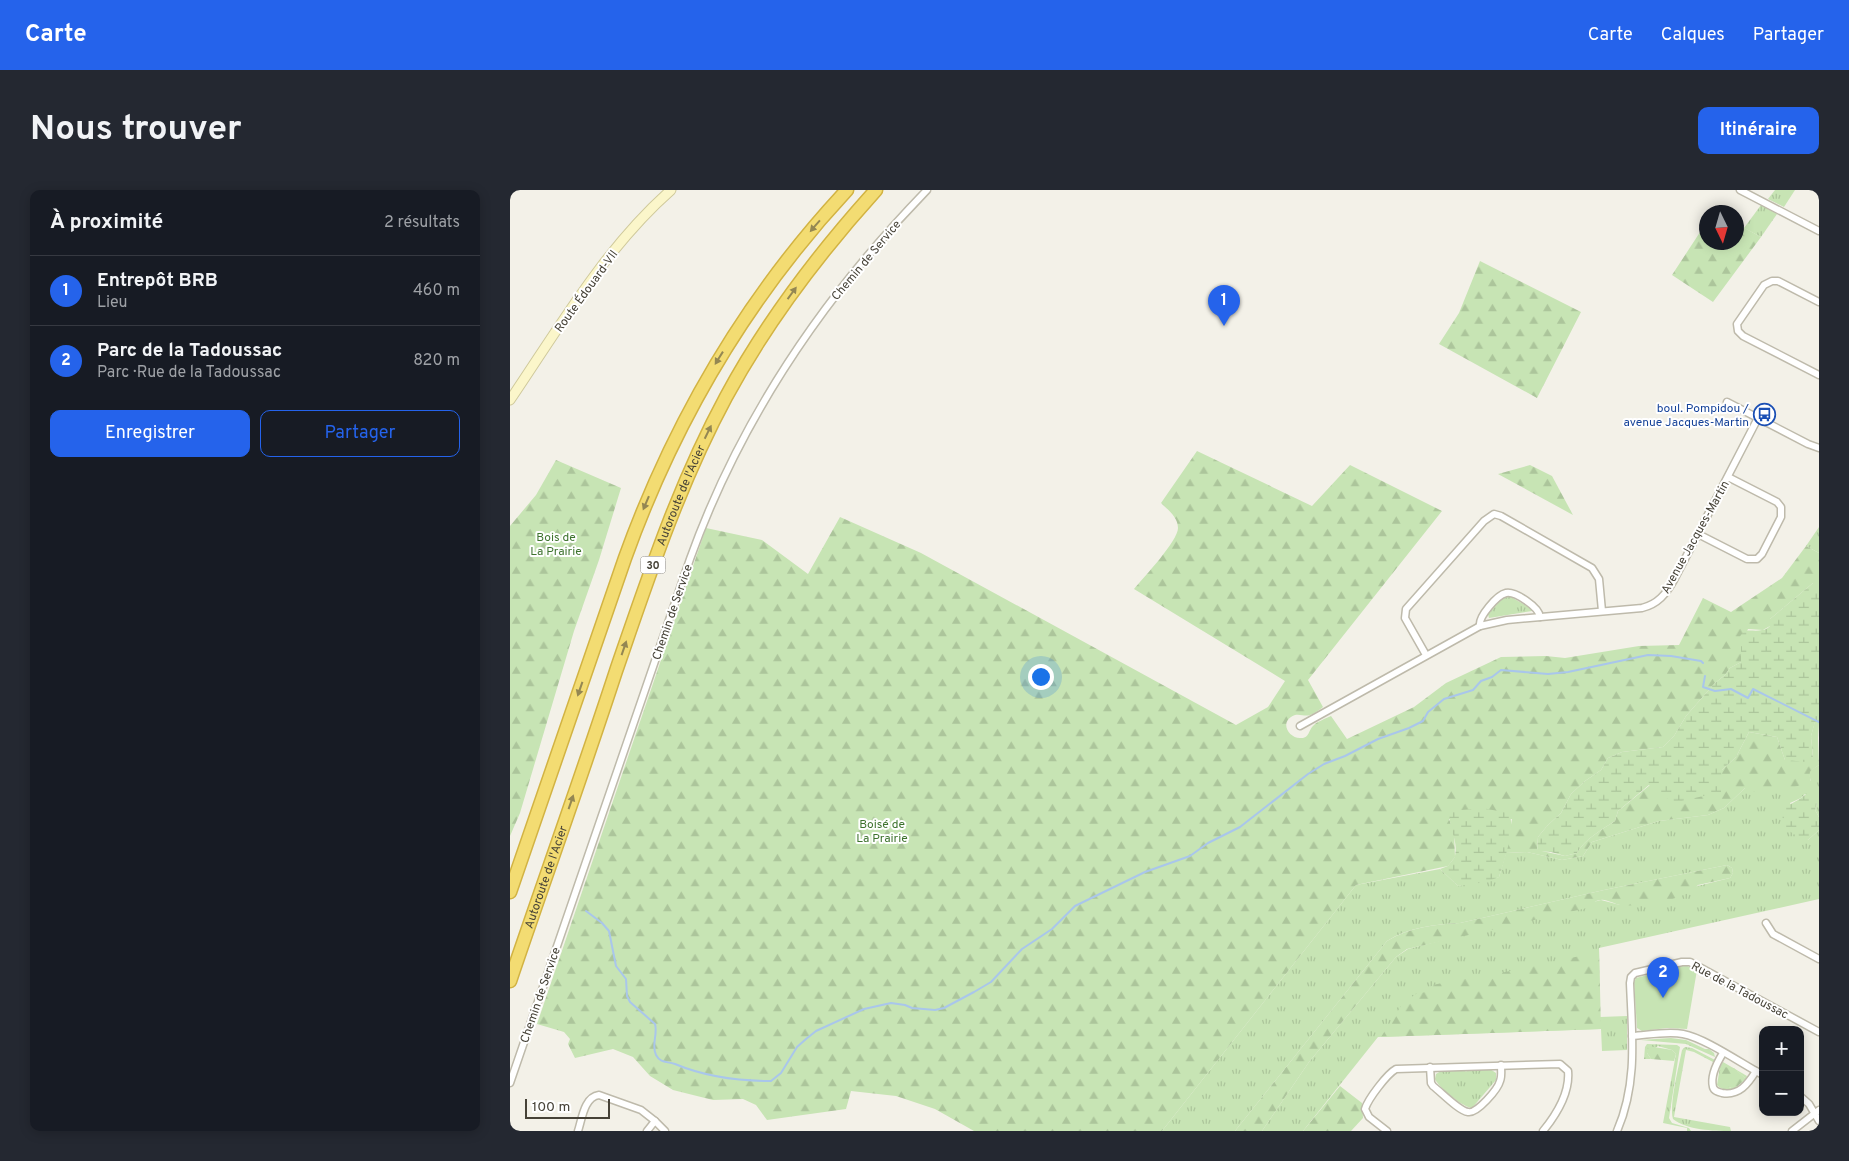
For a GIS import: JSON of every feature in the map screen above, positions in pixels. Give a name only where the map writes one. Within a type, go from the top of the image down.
[{"type":"highway","name":"30","points":[[510,892],[625,558],[643,510],[668,453],[713,368],[748,314],[795,250],[847,190]]},
{"type":"highway","name":"Autoroute de l'Acier","points":[[510,981],[661,542],[694,462],[735,382],[772,321],[820,255],[876,190]]},
{"type":"main road","name":"Route Édouard-VII","points":[[510,400],[614,251],[646,214],[671,190]]},
{"type":"street","name":"Chemin de Service","points":[[510,1083],[687,566],[718,488],[765,398],[800,342],[860,263],[928,190]]},
{"type":"street","points":[[1740,190],[1819,231]]},
{"type":"street","points":[[1819,302],[1778,281],[1772,281],[1764,285],[1736,324],[1738,331],[1743,336],[1819,375]]},
{"type":"street","points":[[1727,402],[1819,448]]},
{"type":"street","name":"Avenue Jacques-Martin","points":[[1300,726],[1480,626],[1500,621],[1642,608],[1660,600],[1674,580],[1758,418]]},
{"type":"street","points":[[1698,534],[1747,559],[1754,560],[1762,554],[1781,517],[1782,510],[1777,502],[1728,477]]},
{"type":"street","points":[[1426,655],[1405,618],[1406,609],[1484,521],[1494,514],[1501,516],[1592,568],[1599,579],[1602,611]]},
{"type":"street","points":[[1480,626],[1480,618],[1500,596],[1506,593],[1513,594],[1535,606],[1539,611],[1540,617]]},
{"type":"street","points":[[1766,923],[1774,934],[1819,959]]},
{"type":"street","name":"Rue de la Tadoussac","points":[[1632,1036],[1630,983],[1632,977],[1638,972],[1682,962],[1690,962],[1819,1032]]},
{"type":"street","points":[[1617,1131],[1627,1105],[1631,1084],[1632,1036],[1683,1034],[1699,1040],[1759,1073]]},
{"type":"street","points":[[1723,1053],[1716,1066],[1713,1083],[1713,1088],[1717,1091],[1734,1094],[1748,1083],[1756,1071]]},
{"type":"street","points":[[1387,1131],[1367,1114],[1366,1109],[1368,1101],[1394,1070],[1558,1063],[1566,1069],[1568,1080],[1556,1113],[1543,1131]]},
{"type":"street","points":[[1430,1067],[1430,1080],[1433,1086],[1463,1110],[1470,1112],[1479,1109],[1498,1084],[1501,1079],[1501,1065]]},
{"type":"street","points":[[578,1131],[588,1101],[596,1095],[641,1110],[665,1131]]},
{"type":"street","points":[[1804,1100],[1817,1112],[1819,1120]]},
{"type":"street","points":[[1792,1131],[1817,1112]]},
{"type":"street","points":[[646,1131],[655,1121]]},
{"type":"green space","points":[[1775,190],[1795,190],[1784,207],[1768,199]]},
{"type":"green space","points":[[1761,205],[1777,214],[1761,237],[1744,228]]},
{"type":"green space","points":[[1744,228],[1761,237],[1713,302],[1672,275],[1699,234],[1699,250],[1744,250]]},
{"type":"green space","points":[[1480,261],[1581,312],[1537,398],[1439,344],[1459,313]]},
{"type":"green space","name":"Boisé de La Prairie","points":[[1197,451],[1312,506],[1350,465],[1442,511],[1308,680],[1323,707],[1312,714],[1296,715],[1288,720],[1286,727],[1290,734],[1297,738],[1306,737],[1312,727],[1331,716],[1347,739],[1414,707],[1446,683],[1501,657],[1546,656],[1565,658],[1639,646],[1679,645],[1703,598],[1731,612],[1782,578],[1806,546],[1819,553],[1819,583],[1813,583],[1770,619],[1770,626],[1763,630],[1748,629],[1741,645],[1741,662],[1730,668],[1715,683],[1686,716],[1674,736],[1663,747],[1622,752],[1608,758],[1601,770],[1571,794],[1561,813],[1538,837],[1537,850],[1565,856],[1577,853],[1589,839],[1615,821],[1618,811],[1650,785],[1722,770],[1736,757],[1749,732],[1777,737],[1785,760],[1813,758],[1811,736],[1815,721],[1819,723],[1819,765],[1809,772],[1811,782],[1765,796],[1745,788],[1724,808],[1708,815],[1659,821],[1592,842],[1583,856],[1562,860],[1527,852],[1506,853],[1512,819],[1449,819],[1454,832],[1455,857],[1448,866],[1356,885],[1162,1131],[974,1131],[935,1109],[896,1096],[851,1091],[846,1109],[767,1120],[756,1105],[743,1099],[713,1100],[673,1090],[650,1076],[633,1057],[613,1049],[575,1058],[568,1044],[570,1039],[564,1032],[537,1024],[706,528],[762,540],[808,574],[840,517],[921,553],[1236,725],[1268,707],[1285,681],[1134,589],[1167,550],[1177,534],[1178,524],[1176,520],[1161,503]]},
{"type":"green space","name":"Bois de La Prairie","points":[[556,460],[621,488],[599,560],[574,631],[520,813],[510,836],[510,526],[536,495]]},
{"type":"green space","points":[[1530,465],[1552,476],[1573,515],[1498,474]]},
{"type":"green space","points":[[1819,527],[1819,553],[1806,546]]},
{"type":"green space","points":[[1813,583],[1819,583],[1819,723],[1815,722],[1811,736],[1813,758],[1807,762],[1785,760],[1777,737],[1749,732],[1736,757],[1722,770],[1721,792],[1673,803],[1649,785],[1618,811],[1615,821],[1589,839],[1577,853],[1565,856],[1537,851],[1538,837],[1561,813],[1571,794],[1601,770],[1608,758],[1622,752],[1663,747],[1674,736],[1686,716],[1715,683],[1730,668],[1741,662],[1741,645],[1738,641],[1740,636],[1745,631],[1764,630],[1770,626],[1770,619]]},
{"type":"green space","points":[[1511,597],[1532,609],[1532,611],[1489,618],[1488,614],[1502,599]]},
{"type":"green space","points":[[1819,765],[1819,817],[1815,810],[1817,803],[1805,794],[1790,803],[1808,840],[1819,830],[1819,899],[1599,948],[1600,1017],[1627,1016],[1627,1050],[1602,1051],[1601,1029],[1378,1037],[1303,1131],[1262,1131],[1309,1062],[1396,957],[1408,949],[1601,900],[1620,905],[1730,878],[1733,873],[1732,868],[1727,865],[1604,890],[1460,923],[1441,924],[1403,933],[1387,941],[1235,1131],[1162,1131],[1356,885],[1440,869],[1458,886],[1499,877],[1506,853],[1527,852],[1562,860],[1583,856],[1592,842],[1659,821],[1708,815],[1724,808],[1745,788],[1811,781],[1808,772]]},
{"type":"green space","points":[[1808,793],[1816,798],[1815,810],[1819,817],[1819,830],[1808,840],[1798,837],[1785,828],[1783,813],[1786,808]]},
{"type":"green space","points":[[1482,808],[1509,813],[1511,827],[1504,863],[1499,877],[1486,882],[1458,886],[1440,869],[1448,866],[1455,856],[1456,850],[1450,822],[1450,811]]},
{"type":"green space","points":[[1727,865],[1732,868],[1733,873],[1730,878],[1698,885],[1684,895],[1662,902],[1628,906],[1599,900],[1587,908],[1407,949],[1396,957],[1309,1062],[1262,1131],[1235,1131],[1387,941],[1404,933],[1422,928],[1460,923],[1604,890]]},
{"type":"green space","points":[[1599,948],[1601,1029],[1381,1037],[1403,1003],[1416,994],[1425,992],[1433,985],[1460,979],[1473,979],[1594,953]]},
{"type":"green space","points":[[1685,965],[1697,970],[1687,1029],[1667,1028],[1642,1031],[1637,1028],[1634,982],[1636,978]]},
{"type":"green space","points":[[1671,1038],[1686,1040],[1709,1049],[1714,1053],[1715,1057],[1686,1044],[1641,1040]]},
{"type":"green space","points":[[1647,1044],[1677,1045],[1680,1047],[1669,1118],[1672,1123],[1689,1128],[1691,1131],[1687,1131],[1687,1128],[1663,1123],[1676,1054],[1672,1050],[1658,1046],[1647,1053],[1651,1059],[1644,1059]]},
{"type":"green space","points":[[1648,1046],[1672,1050],[1676,1054],[1674,1061],[1651,1059],[1647,1053]]},
{"type":"green space","points":[[1685,1047],[1692,1048],[1715,1060],[1713,1062],[1686,1050],[1674,1117],[1730,1127],[1731,1131],[1693,1128],[1673,1119],[1672,1104],[1675,1085],[1682,1050]]},
{"type":"green space","points":[[1723,1062],[1747,1076],[1746,1079],[1737,1071],[1729,1087],[1734,1089],[1725,1090],[1717,1085],[1720,1067]]},
{"type":"green space","points":[[1723,1067],[1734,1068],[1746,1079],[1734,1089],[1722,1084],[1719,1080],[1720,1071]]},
{"type":"green space","points":[[1490,1069],[1496,1073],[1496,1080],[1472,1108],[1463,1105],[1441,1087],[1435,1079],[1436,1074],[1441,1071],[1465,1070],[1466,1072],[1467,1070]]},
{"type":"green space","points":[[1340,1086],[1362,1103],[1363,1118],[1351,1131],[1303,1131]]},
{"type":"waterway","points":[[586,911],[609,931],[616,966],[626,979],[627,996],[630,1002],[655,1024],[655,1051],[660,1060],[710,1075],[734,1079],[771,1081],[781,1073],[797,1047],[816,1031],[864,1009],[891,1003],[912,1008],[935,1010],[944,1008],[974,992],[991,982],[1022,949],[1052,929],[1075,906],[1145,872],[1190,856],[1208,843],[1240,827],[1308,774],[1324,764],[1423,721],[1428,712],[1444,699],[1473,690],[1481,681],[1492,677],[1501,670],[1548,674],[1568,672],[1648,655],[1671,656],[1701,661],[1703,663]]},
{"type":"waterway","points":[[1705,676],[1703,687],[1715,691],[1731,689],[1748,698],[1753,689],[1819,722]]},
{"type":"place","name":"Entrepôt BRB","points":[[1224,326]]},
{"type":"place","name":"boul. Pompidou / avenue Jacques-Martin","points":[[1765,415]]},
{"type":"place","name":"Parc de la Tadoussac","points":[[1663,998]]}]
